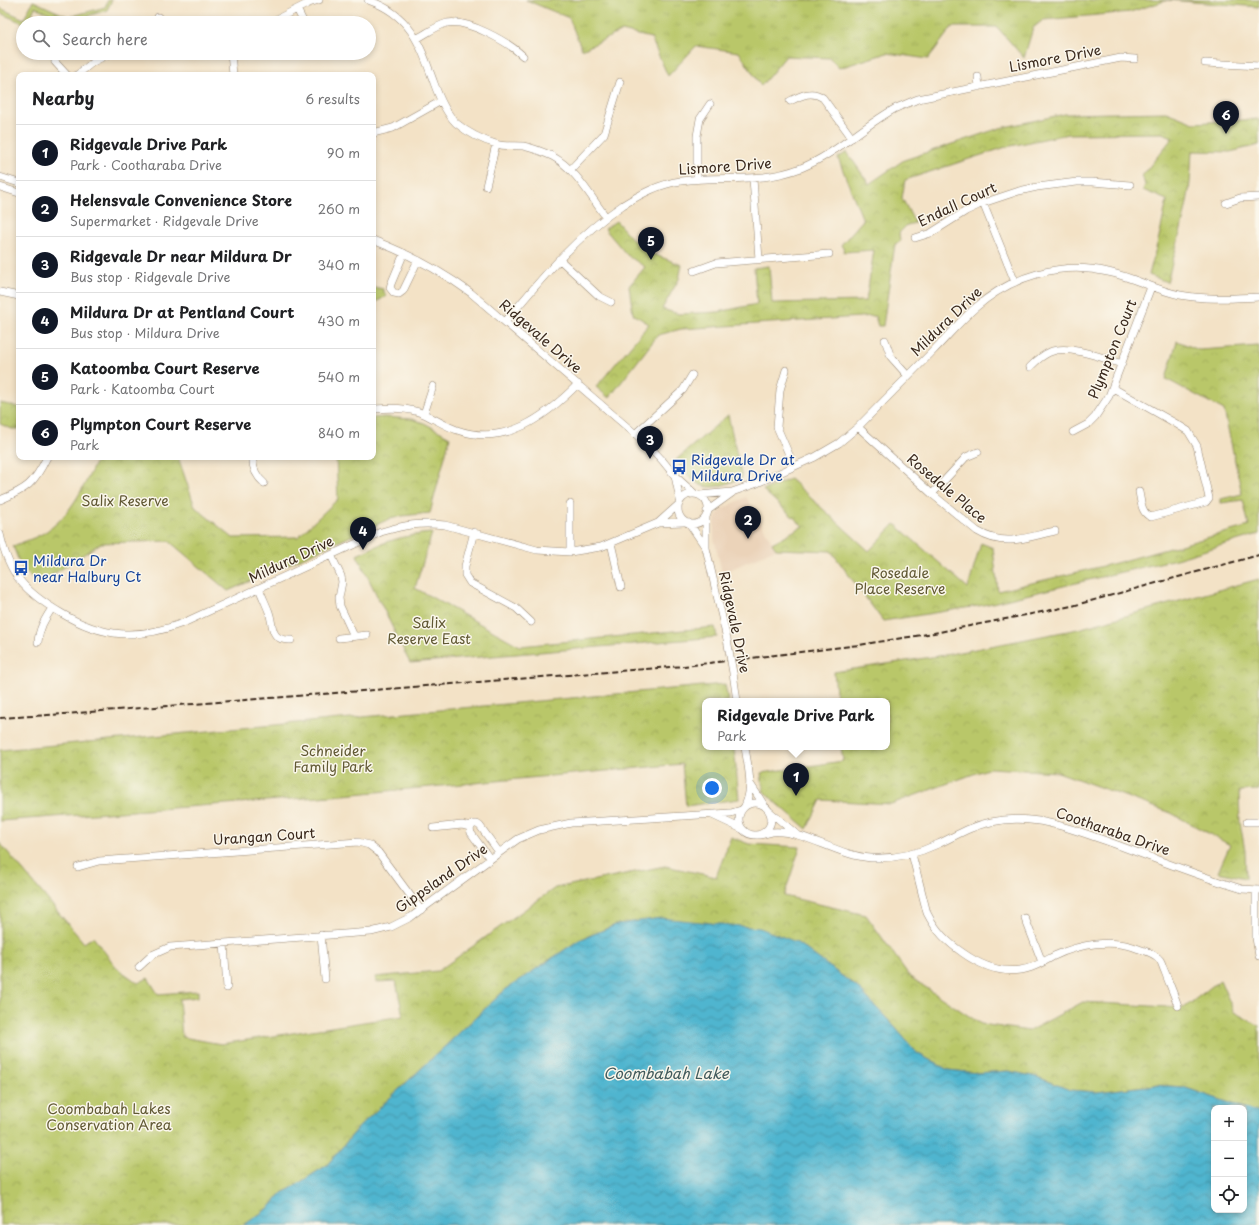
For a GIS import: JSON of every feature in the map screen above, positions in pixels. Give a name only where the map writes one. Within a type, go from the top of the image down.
[{"type":"street","points":[[283,16],[319,0]]},
{"type":"street","points":[[368,0],[390,10],[402,20],[422,50],[442,101],[450,115],[464,129],[496,144],[524,146],[553,157],[570,170],[606,217]]},
{"type":"street","points":[[297,9],[300,16]]},
{"type":"street","points":[[416,39],[447,23],[462,23],[494,36],[510,45],[523,56]]},
{"type":"street","name":"Lismore Drive","points":[[505,322],[576,241],[632,199],[661,185],[697,179],[774,176],[801,168],[816,161],[852,138],[876,120],[897,108],[918,99],[1121,58],[1135,59]]},
{"type":"street","points":[[80,72],[97,60]]},
{"type":"street","points":[[232,60],[233,72]]},
{"type":"street","points":[[54,62],[64,72]]},
{"type":"street","points":[[1205,63],[1259,66]]},
{"type":"street","points":[[978,77],[979,87]]},
{"type":"street","points":[[570,170],[604,134],[620,82]]},
{"type":"street","points":[[790,101],[802,95],[812,93],[817,94],[823,98],[852,138]]},
{"type":"street","points":[[376,132],[393,128],[442,101]]},
{"type":"street","points":[[697,179],[697,136],[700,119],[710,104]]},
{"type":"street","points":[[486,186],[496,144]]},
{"type":"street","points":[[0,177],[16,182]]},
{"type":"street","points":[[753,178],[759,259]]},
{"type":"street","name":"Endall Court","points":[[914,238],[931,232],[960,214],[983,203],[1019,191],[1059,183],[1092,182],[1130,185]]},
{"type":"street","points":[[0,187],[16,192]]},
{"type":"street","points":[[1226,202],[1240,198],[1259,197]]},
{"type":"street","points":[[983,203],[1015,282]]},
{"type":"street","name":"Ridgevale Drive","points":[[376,241],[440,271],[456,282],[505,322],[635,434],[654,451],[675,476],[697,495]]},
{"type":"street","points":[[404,253],[390,286],[394,293],[399,294],[403,291],[418,260]]},
{"type":"street","points":[[694,271],[716,263],[829,254]]},
{"type":"street","points":[[559,259],[599,296],[611,302]]},
{"type":"street","name":"Mildura Drive","points":[[706,514],[732,492],[828,450],[858,427],[975,308],[989,297],[1015,282],[1048,271],[1061,269],[1090,269],[1108,272],[1151,287],[1180,295],[1208,299],[1259,297]]},
{"type":"street","name":"Plympton Court","points":[[1073,432],[1088,424],[1103,407],[1113,388],[1151,287]]},
{"type":"street","points":[[1,295],[16,296]]},
{"type":"street","points":[[885,340],[891,357],[908,376]]},
{"type":"street","points":[[1030,367],[1042,356],[1051,351],[1061,349],[1122,364]]},
{"type":"street","points":[[786,370],[780,390],[777,427],[794,466]]},
{"type":"street","points":[[635,434],[683,390],[692,375]]},
{"type":"street","points":[[376,409],[402,408],[424,414],[457,430],[478,434],[501,434],[527,425],[563,399],[578,384]]},
{"type":"street","points":[[424,414],[433,386]]},
{"type":"street","points":[[1113,388],[1175,422],[1188,431],[1198,446],[1209,498],[1206,502],[1151,517],[1146,515],[1143,510],[1139,492]]},
{"type":"street","name":"Rosedale Place","points":[[858,427],[932,494],[977,531],[992,539],[1000,541],[1012,540],[1055,531]]},
{"type":"street","points":[[932,494],[966,457],[978,452]]},
{"type":"street","points":[[0,500],[22,491],[30,485],[44,460]]},
{"type":"street","points":[[253,460],[255,472],[264,483]]},
{"type":"street","name":"Ridgevale Drive","points":[[675,476],[679,502]]},
{"type":"street","name":"Mildura Drive","points":[[697,495],[732,492]]},
{"type":"street","points":[[687,495],[697,495],[706,502],[706,514],[698,523],[687,522],[678,514],[679,502],[687,495]]},
{"type":"street","name":"Mildura Drive","points":[[658,523],[679,502]]},
{"type":"street","points":[[570,504],[570,552]]},
{"type":"street","name":"Ridgevale Drive","points":[[706,514],[706,548],[727,639],[737,698]]},
{"type":"street","name":"Mildura Drive","points":[[0,534],[4,550],[15,575],[30,592],[52,608],[78,623],[96,630],[111,633],[138,634],[167,629],[381,532],[405,525],[432,524],[452,526],[537,550],[570,552],[601,547],[658,523],[687,522]]},
{"type":"street","name":"Ridgevale Drive","points":[[687,522],[706,548]]},
{"type":"street","points":[[474,532],[465,566],[465,575],[470,583],[516,608],[531,622]]},
{"type":"street","points":[[611,543],[621,587]]},
{"type":"street","points":[[331,555],[341,576],[342,582],[339,598],[340,606],[354,636]]},
{"type":"street","points":[[259,588],[269,612],[272,629],[276,636],[280,639],[291,640]]},
{"type":"street","points":[[38,642],[41,625],[52,608]]},
{"type":"street","points":[[339,638],[367,635]]},
{"type":"street","points":[[745,750],[751,786],[748,799],[738,820],[742,829],[750,835],[760,835],[770,824],[770,814],[751,786]]},
{"type":"street","points":[[743,808],[754,803],[766,808]]},
{"type":"street","name":"Gippsland Drive","points":[[139,967],[152,955],[170,947],[379,930],[391,927],[421,910],[499,852],[527,835],[539,830],[560,825],[731,813],[743,808]]},
{"type":"street","name":"Cootharaba Drive","points":[[766,808],[798,836]]},
{"type":"street","name":"Gippsland Drive","points":[[710,815],[742,829]]},
{"type":"street","name":"Cootharaba Drive","points":[[760,835],[772,832],[798,836],[847,854],[886,858],[912,854],[940,843],[977,825],[1010,819],[1041,821],[1072,829],[1242,889],[1258,890]]},
{"type":"street","points":[[1247,822],[1259,822]]},
{"type":"street","points":[[433,828],[462,824],[470,827]]},
{"type":"street","points":[[470,827],[475,824],[480,826],[499,852]]},
{"type":"street","points":[[470,827],[471,833],[490,859]]},
{"type":"street","name":"Urangan Court","points":[[78,867],[99,861],[358,842],[369,845],[378,852],[421,910]]},
{"type":"street","points":[[912,854],[928,913],[936,930],[951,945],[972,960],[996,969],[1020,970],[1032,967],[1065,951],[1086,945],[1108,943],[1134,947],[1151,953],[1160,960],[1178,1006]]},
{"type":"street","points":[[1258,890],[1256,938],[1259,956]]},
{"type":"street","points":[[1025,918],[1042,962]]},
{"type":"street","points":[[321,935],[325,979]]},
{"type":"street","points":[[224,943],[227,988]]},
{"type":"shaded area","points":[[746,497],[776,549],[722,573],[714,538],[716,517],[722,509]]},
{"type":"green space","points":[[108,0],[112,0],[107,10],[88,16],[73,16],[105,7]]},
{"type":"green space","points":[[526,0],[1168,0],[1130,12],[1043,20],[1033,28],[1024,58],[997,27],[952,27],[928,59],[887,53],[839,68],[830,58],[786,56],[761,86],[739,52],[696,46],[668,76],[651,38],[622,31],[582,50],[569,18]]},
{"type":"green space","points":[[1168,0],[1259,0],[1259,7]]},
{"type":"green space","points":[[33,1],[67,16],[55,16],[35,7],[31,16],[26,16]]},
{"type":"green space","points":[[0,8],[17,16],[16,16],[16,20],[0,13]]},
{"type":"green space","points":[[1166,112],[1194,123],[1259,119],[1259,145],[1230,152],[1192,151],[1187,203],[1167,282],[1149,275],[1167,200],[1143,190],[1145,185],[1142,176],[1173,137],[1162,133],[1068,134],[1006,147],[905,180],[902,198],[915,223],[907,225],[899,233],[900,242],[895,244],[883,326],[878,326],[875,316],[681,329],[658,335],[609,398],[596,387],[649,324],[633,314],[629,286],[645,267],[627,255],[605,229],[616,221],[642,250],[682,265],[679,279],[662,309],[679,314],[718,312],[757,304],[754,268],[769,266],[772,303],[866,301],[874,250],[844,252],[841,245],[863,220],[838,158],[847,152],[869,184],[904,160],[1000,128],[1065,114]]},
{"type":"green space","points":[[376,288],[383,289],[386,296],[376,302]]},
{"type":"green space","name":"Rosedale Place Reserve","points":[[1177,341],[1199,350],[1259,346],[1259,534],[1176,559],[984,605],[883,621],[831,551],[776,549],[772,543],[803,526],[763,490],[790,479],[869,551],[895,524],[968,588],[981,543],[993,548],[998,591],[1116,563],[1249,526],[1243,500],[1221,503],[1221,499],[1242,494],[1224,410],[1166,379]]},
{"type":"green space","points":[[0,403],[16,406],[16,429],[0,424]]},
{"type":"green space","points":[[728,415],[742,478],[720,486],[704,486],[691,478],[676,460]]},
{"type":"green space","name":"Salix Reserve","points":[[376,418],[411,419],[424,423],[450,437],[430,513],[402,516],[387,520],[228,591],[169,541],[101,543],[37,585],[20,564],[13,546],[42,534],[61,519],[76,500],[96,460],[179,460],[195,507],[233,538],[298,537],[338,499],[336,460],[376,460]]},
{"type":"green space","name":"Salix Reserve East","points":[[432,533],[415,588],[520,646],[715,627],[717,637],[410,663],[357,555],[393,540],[412,535]]},
{"type":"green space","points":[[1259,579],[1259,790],[1239,791],[1240,822],[1245,851],[1246,878],[1218,872],[1230,845],[1171,813],[1058,772],[990,768],[891,804],[821,800],[807,829],[764,792],[761,773],[843,761],[841,750],[890,750],[890,698],[837,698],[834,672],[945,655],[1078,629]]},
{"type":"green space","name":"Schneider Family Park","points":[[725,684],[727,698],[702,698],[702,750],[734,750],[739,799],[686,806],[682,764],[332,796],[0,821],[0,750]]},
{"type":"green space","name":"Coombabah Lakes Conservation Area","points":[[731,837],[749,844],[800,847],[784,896],[866,915],[910,977],[981,1024],[1029,1031],[1083,1002],[1184,1008],[1220,980],[1234,1012],[1259,1026],[1259,1113],[1247,1109],[1247,1105],[1236,1105],[1183,1087],[1154,1085],[1097,1092],[1069,1090],[1037,1077],[1008,1071],[977,1073],[948,1070],[917,1053],[857,987],[796,942],[618,924],[579,940],[505,990],[360,1126],[327,1165],[282,1193],[270,1207],[244,1225],[0,1225],[0,843],[84,943],[93,937],[117,968],[138,983],[148,978],[158,994],[198,991],[198,997],[179,999],[182,1037],[221,1044],[403,1016],[396,981],[376,982],[375,977],[438,971],[555,888],[665,866],[716,877]]},
{"type":"water","name":"Coombabah Lake","points":[[661,918],[760,928],[796,942],[857,987],[917,1053],[948,1070],[977,1073],[1008,1071],[1037,1077],[1070,1090],[1097,1092],[1154,1085],[1183,1087],[1236,1105],[1211,1105],[1211,1213],[1247,1213],[1247,1109],[1259,1113],[1259,1225],[244,1225],[270,1207],[282,1193],[327,1165],[360,1126],[505,990],[579,940],[618,924]]},
{"type":"railway","points":[[0,718],[684,666],[859,645],[934,633],[1072,606],[1259,555]]},
{"type":"place","name":"Plympton Court Reserve","points":[[1226,134]]},
{"type":"place","name":"Katoomba Court Reserve","points":[[651,260]]},
{"type":"place","name":"Ridgevale Dr near Mildura Dr","points":[[650,459]]},
{"type":"place","name":"Ridgevale Dr at Mildura Drive","points":[[679,467]]},
{"type":"place","name":"Helensvale Convenience Store","points":[[748,539]]},
{"type":"place","name":"Mildura Dr at Pentland Court","points":[[363,550]]},
{"type":"place","name":"Mildura Dr near Halbury Ct","points":[[21,568]]},
{"type":"place","name":"Ridgevale Drive Park","points":[[796,796]]}]
